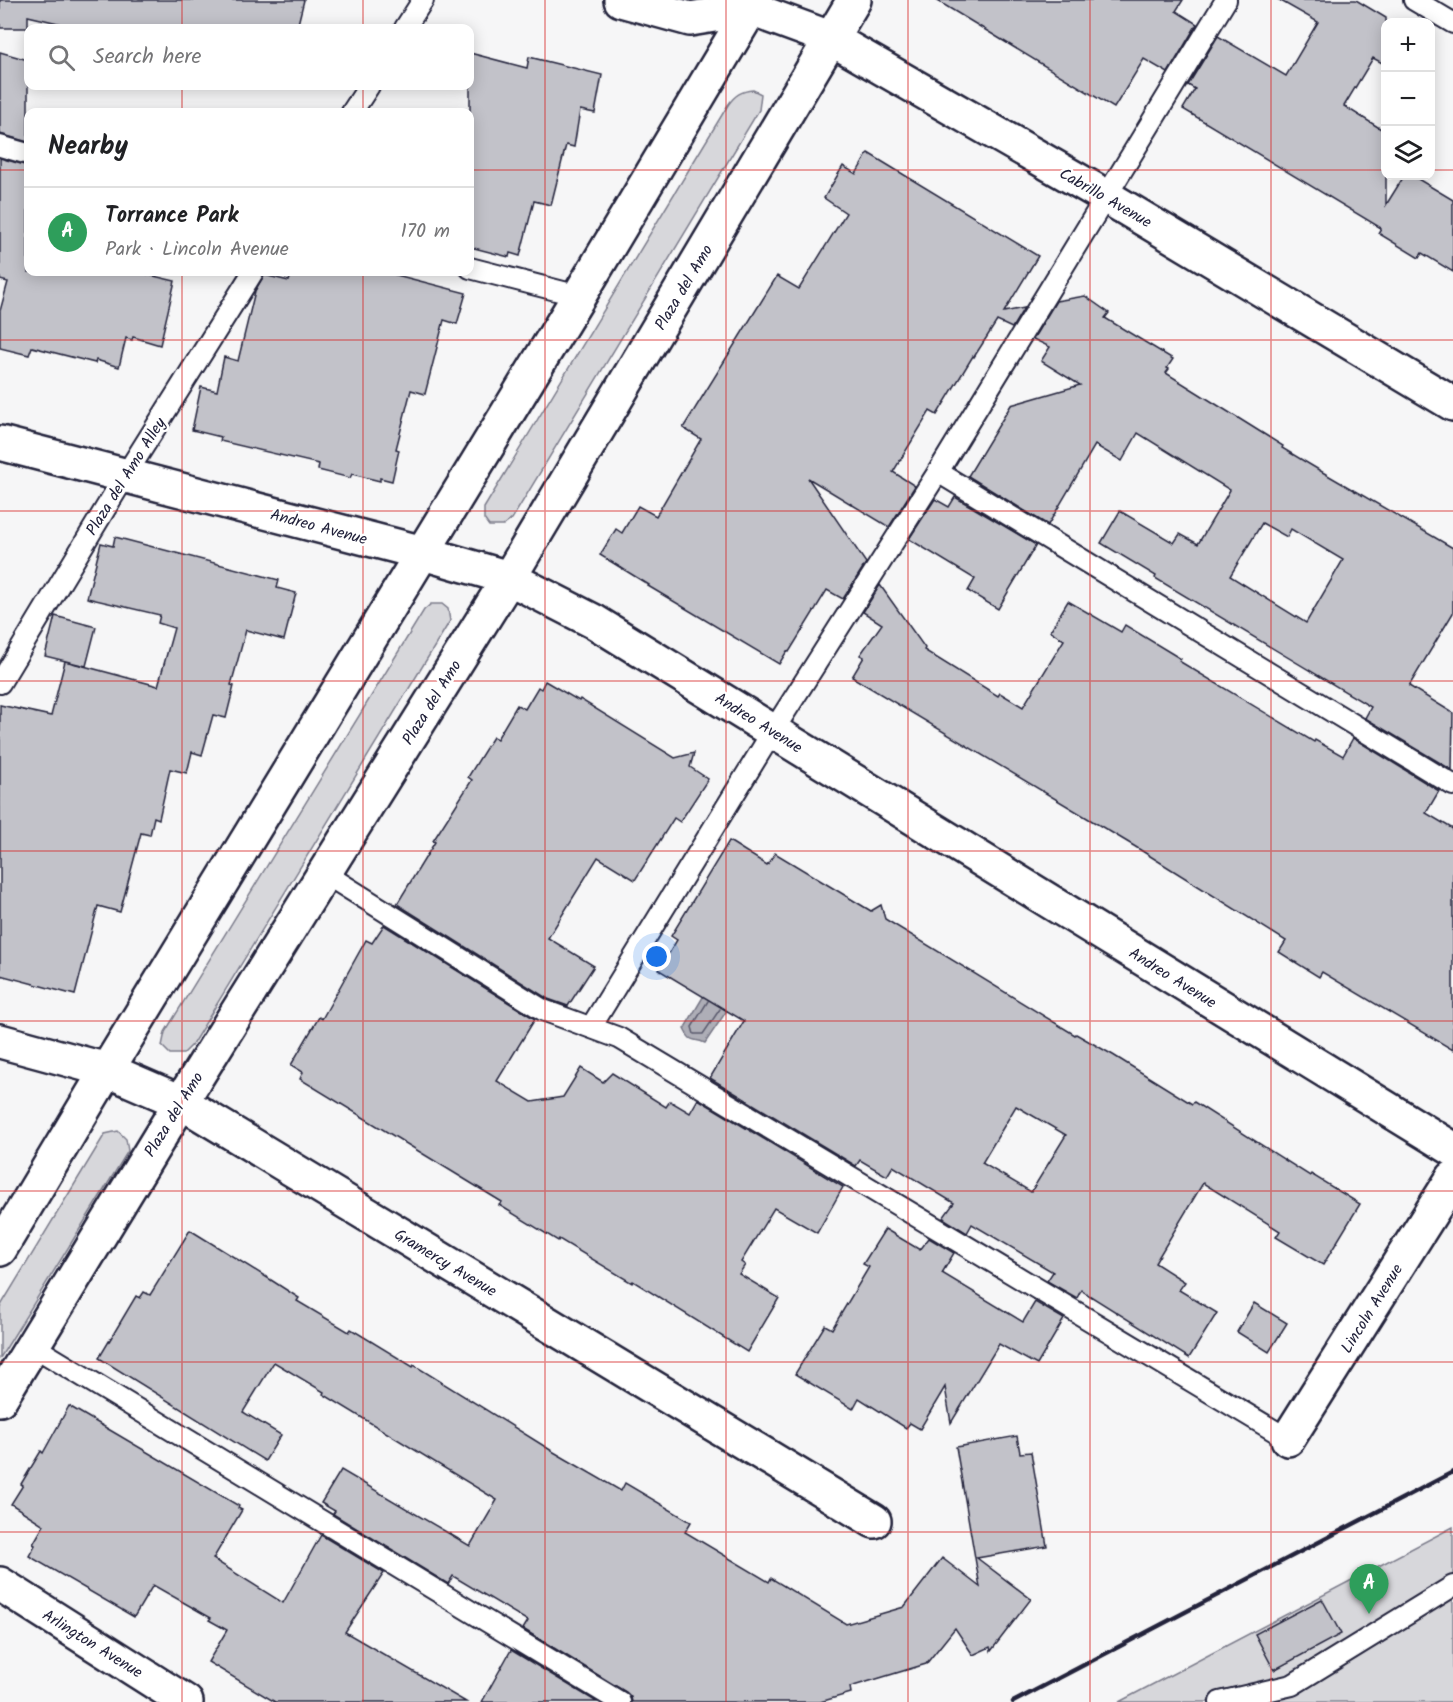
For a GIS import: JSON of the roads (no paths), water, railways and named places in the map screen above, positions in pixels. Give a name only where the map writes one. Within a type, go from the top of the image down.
[{"type":"street","name":"Cabrillo Avenue","points":[[621,0],[690,19],[749,3],[830,38],[1107,197],[1453,404]]},
{"type":"street","name":"Plaza del Amo","points":[[0,1399],[181,1102],[509,578],[854,0]]},
{"type":"street","points":[[0,1250],[106,1070],[579,296],[749,3]]},
{"type":"street","name":"Andreo Avenue","points":[[0,443],[423,553],[509,578],[595,622],[1453,1149]]},
{"type":"street","name":"Gramercy Avenue","points":[[0,1041],[106,1070],[181,1102],[874,1521]]},
{"type":"street","name":"Lincoln Avenue","points":[[1288,1439],[1453,1178]]},
{"type":"street","name":"Arlington Avenue","points":[[0,1584],[186,1702]]},
{"type":"lane","points":[[408,24],[423,0]]},
{"type":"lane","points":[[591,1027],[773,731],[938,472],[1227,0]]},
{"type":"lane","points":[[1414,0],[1453,23]]},
{"type":"lane","points":[[355,108],[366,90]]},
{"type":"lane","points":[[0,146],[24,153]]},
{"type":"lane","points":[[474,269],[579,296]]},
{"type":"lane","name":"Plaza del Amo Alley","points":[[0,683],[125,476],[250,276]]},
{"type":"lane","points":[[938,472],[1453,785]]},
{"type":"lane","points":[[324,873],[543,1010],[619,1038],[1288,1439]]},
{"type":"lane","points":[[33,1346],[620,1702]]},
{"type":"lane","points":[[1220,1702],[1292,1685],[1453,1586]]},
{"type":"water","points":[[712,982],[734,1000],[705,1043],[691,1039],[684,1029]]},
{"type":"railway","points":[[1013,1702],[1453,1472]]},
{"type":"place","name":"Torrance Park","points":[[1369,1614]]}]
